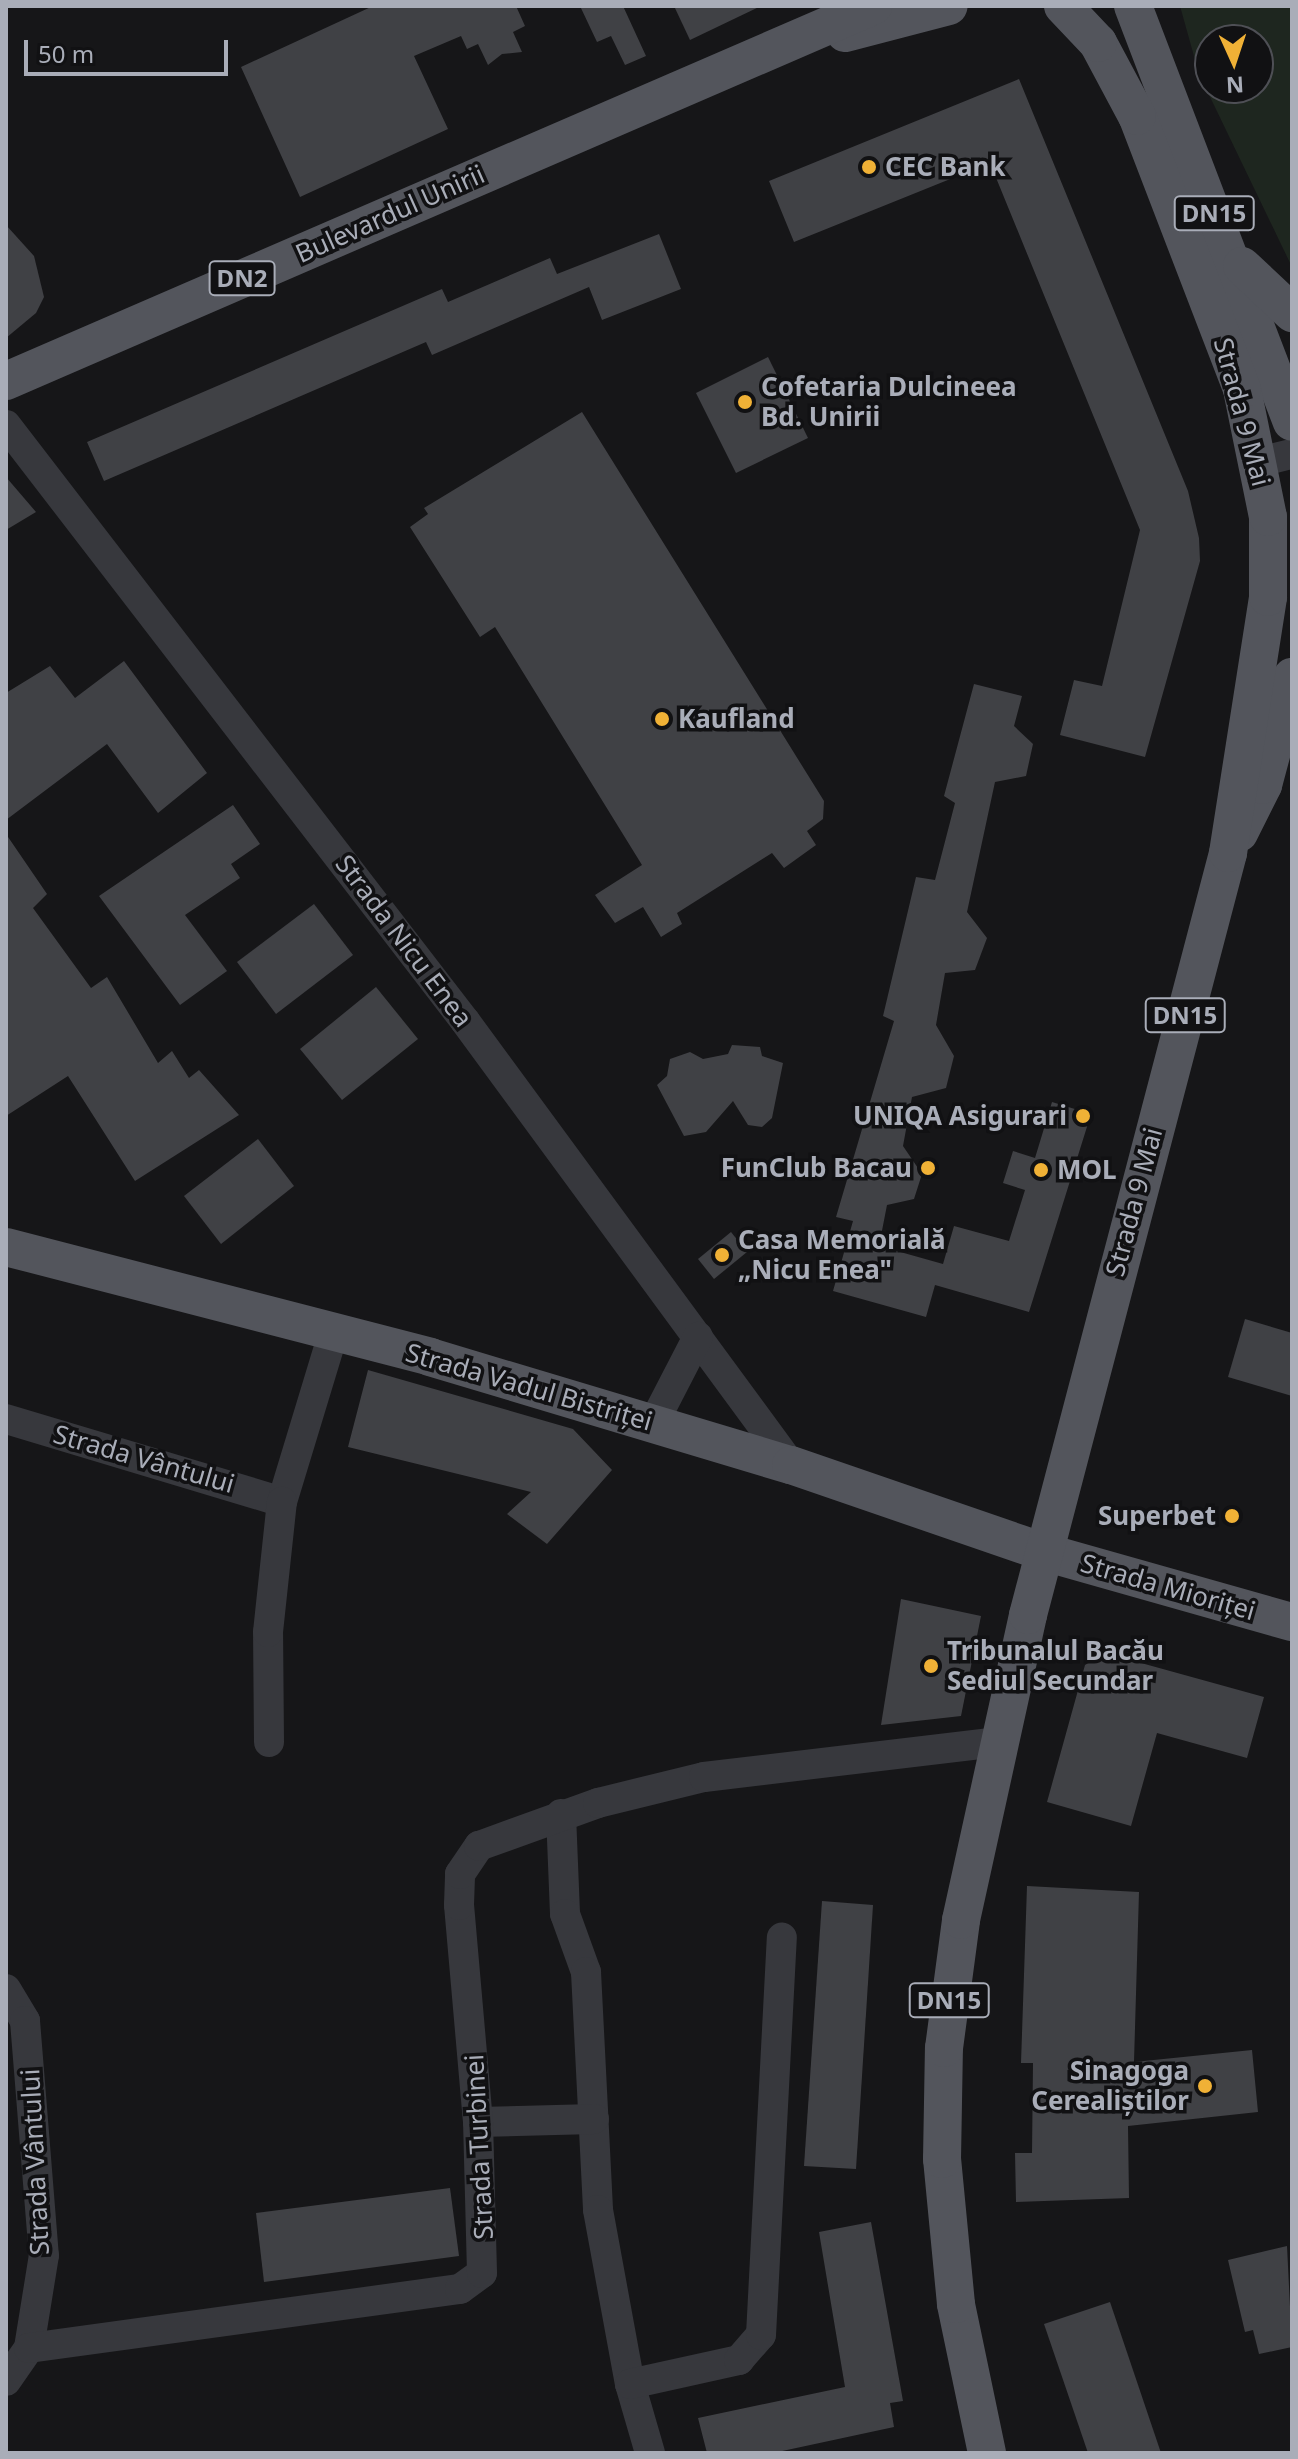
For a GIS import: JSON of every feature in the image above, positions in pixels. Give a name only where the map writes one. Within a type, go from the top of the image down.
[{"type":"main road","name":"Bulevardul Unirii","points":[[6,381],[776,51],[873,6]]},
{"type":"main road","name":"Bulevardul Unirii","points":[[776,51],[949,6]]},
{"type":"main road","name":"Strada 9 Mai","points":[[1044,1552],[1228,853],[1268,597],[1268,517],[1276,458],[1242,389],[1137,116],[1098,43],[1063,6]]},
{"type":"main road","name":"Strada 9 Mai","points":[[1133,6],[1166,103],[1233,256],[1292,422]]},
{"type":"main road","points":[[1233,256],[1292,313]]},
{"type":"main road","name":"Strada 9 Mai","points":[[1228,853],[1263,785],[1292,677]]},
{"type":"main road","name":"Strada Vadul Bistriței","points":[[6,1247],[334,1331],[653,1424],[791,1465],[1044,1552]]},
{"type":"main road","name":"Strada Mioriței","points":[[1044,1552],[1292,1622]]},
{"type":"main road","name":"DN15","points":[[980,2451],[950,2258],[942,2104],[959,1934],[997,1742],[1044,1552]]},
{"type":"street","name":"Strada Nicu Enea","points":[[6,425],[465,1021],[791,1465]]},
{"type":"street","points":[[269,1742],[268,1632],[282,1502],[334,1331]]},
{"type":"street","points":[[653,1424],[698,1337]]},
{"type":"street","name":"Strada Vântului","points":[[6,1419],[282,1502]]},
{"type":"street","name":"Strada Turbinei","points":[[29,2348],[460,2289],[482,2273],[485,2257],[478,2122],[460,1874],[479,1846],[561,1814],[704,1777],[997,1742]]},
{"type":"street","points":[[561,1814],[565,1914],[586,1972],[598,2210],[630,2384],[650,2453]]},
{"type":"street","points":[[630,2384],[739,2360],[761,2335],[782,1938]]},
{"type":"street","name":"Strada Vântului","points":[[6,1989],[25,2021],[41,2169],[44,2255],[29,2348],[6,2381]]},
{"type":"street","points":[[478,2122],[594,2119]]},
{"type":"shaded area","points":[[1180,6],[1292,6],[1292,267],[1213,104],[1274,104],[1274,24],[1194,24],[1194,56]]},
{"type":"building","points":[[373,6],[516,6],[525,26],[513,32],[522,52],[502,54],[488,65],[478,44],[467,49],[461,36],[414,56],[448,129],[300,197],[241,67]]},
{"type":"building","points":[[580,6],[623,6],[646,56],[625,65],[611,36],[597,42]]},
{"type":"building","points":[[674,6],[761,6],[690,40]]},
{"type":"building","points":[[1019,79],[1188,491],[1199,538],[1200,561],[1145,757],[1060,735],[1074,680],[1102,686],[1140,530],[990,163],[794,242],[769,181]]},
{"type":"building","points":[[6,225],[34,256],[44,297],[36,313],[6,338]]},
{"type":"building","points":[[659,234],[681,289],[602,320],[589,287],[432,355],[426,342],[104,481],[87,442],[442,289],[448,302],[550,258],[557,274]]},
{"type":"building","points":[[768,357],[808,438],[736,473],[696,393]]},
{"type":"building","name":"Kaufland","points":[[582,412],[824,801],[823,819],[807,831],[816,845],[784,868],[772,853],[677,913],[682,924],[661,937],[643,907],[615,923],[595,895],[642,865],[495,627],[480,637],[410,527],[428,514],[424,508]]},
{"type":"building","points":[[6,477],[36,512],[6,530]]},
{"type":"building","points":[[124,661],[207,773],[158,813],[107,744],[6,820],[6,693],[50,666],[75,698]]},
{"type":"building","points":[[974,684],[1022,696],[1014,726],[1033,744],[1026,776],[995,782],[967,912],[987,938],[975,970],[945,973],[936,1025],[954,1056],[946,1088],[912,1097],[903,1146],[922,1174],[914,1199],[887,1205],[879,1246],[943,1264],[954,1226],[1009,1241],[1025,1190],[1003,1183],[1013,1151],[1035,1158],[1052,1102],[1091,1114],[1029,1312],[935,1285],[926,1317],[833,1291],[853,1221],[836,1217],[894,1021],[883,1016],[916,877],[935,880],[955,803],[944,796]]},
{"type":"building","points":[[233,805],[260,844],[231,864],[240,878],[185,915],[227,971],[180,1005],[99,896]]},
{"type":"building","points":[[6,834],[47,894],[33,908],[91,988],[107,977],[158,1063],[172,1051],[189,1078],[199,1070],[239,1115],[135,1181],[68,1076],[6,1116]]},
{"type":"building","points":[[314,904],[353,955],[276,1014],[237,962]]},
{"type":"building","points":[[376,987],[418,1039],[342,1100],[300,1049]]},
{"type":"building","points":[[732,1045],[760,1047],[762,1056],[783,1063],[772,1118],[762,1127],[748,1125],[733,1101],[706,1132],[684,1136],[657,1085],[667,1076],[670,1059],[690,1052],[703,1059],[728,1054]]},
{"type":"building","points":[[258,1139],[294,1186],[221,1244],[184,1196]]},
{"type":"building","name":"Casa Memorială „Nicu Enea\"","points":[[731,1232],[747,1252],[714,1279],[698,1259]]},
{"type":"building","points":[[1245,1319],[1292,1333],[1292,1396],[1228,1377]]},
{"type":"building","points":[[368,1370],[573,1429],[612,1470],[547,1544],[507,1514],[531,1492],[348,1447]]},
{"type":"building","name":"Tribunalul Bacău Sediul Secundar","points":[[901,1599],[981,1616],[961,1716],[881,1725]]},
{"type":"building","points":[[1105,1653],[1264,1697],[1247,1758],[1157,1733],[1131,1826],[1047,1802],[1085,1665]]},
{"type":"building","points":[[1027,1886],[1139,1892],[1134,2062],[1252,2050],[1258,2112],[1128,2126],[1129,2198],[1016,2202],[1015,2153],[1032,2153],[1033,2063],[1021,2063]]},
{"type":"building","points":[[822,1901],[873,1905],[856,2169],[804,2166]]},
{"type":"building","points":[[450,2188],[459,2256],[264,2282],[256,2213]]},
{"type":"building","points":[[871,2222],[903,2401],[890,2403],[894,2427],[773,2453],[707,2453],[698,2418],[845,2387],[819,2232]]},
{"type":"building","points":[[1287,2246],[1292,2347],[1259,2354],[1253,2330],[1245,2332],[1228,2260]]},
{"type":"building","points":[[1110,2302],[1161,2453],[1088,2453],[1044,2324]]},
{"type":"place","name":"CEC Bank","points":[[869,167]]},
{"type":"place","name":"Cofetaria Dulcineea Bd. Unirii","points":[[745,402]]},
{"type":"place","name":"Kaufland","points":[[662,719]]},
{"type":"place","name":"UNIQA Asigurari","points":[[1083,1116]]},
{"type":"place","name":"FunClub Bacau","points":[[928,1168]]},
{"type":"place","name":"MOL","points":[[1041,1170]]},
{"type":"place","name":"Casa Memorială „Nicu Enea\"","points":[[722,1255]]},
{"type":"place","name":"Superbet","points":[[1232,1516]]},
{"type":"place","name":"Tribunalul Bacău Sediul Secundar","points":[[931,1666]]},
{"type":"place","name":"Sinagoga Cerealiștilor","points":[[1205,2086]]}]
